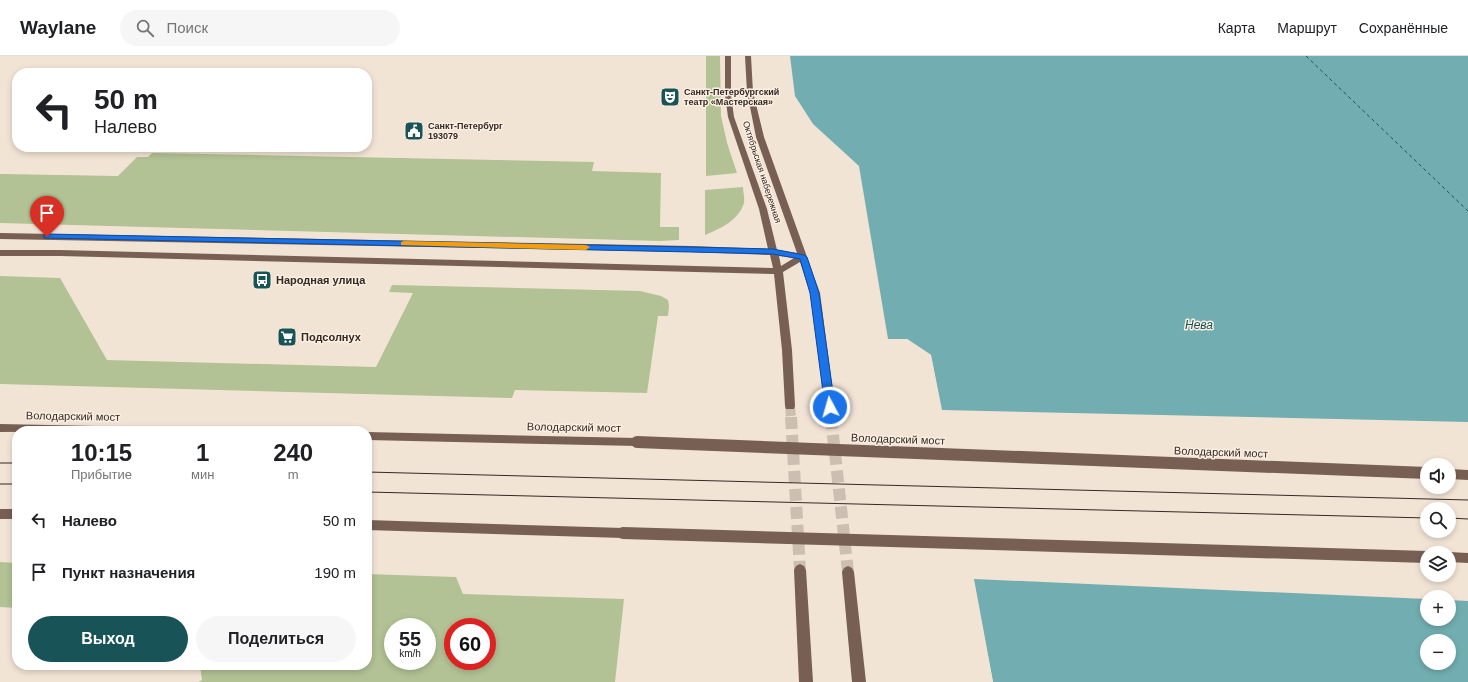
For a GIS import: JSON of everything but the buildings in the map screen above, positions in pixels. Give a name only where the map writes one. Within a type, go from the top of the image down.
[{"type":"main road","name":"Октябрьская набережная","points":[[728,56],[728,96],[731,117],[763,209],[778,271],[787,350],[790,406]]},
{"type":"main road","name":"Октябрьская набережная","points":[[748,56],[750,92],[760,137],[804,257],[814,293],[830,407]]},
{"type":"main road","points":[[0,236],[773,252],[804,257]]},
{"type":"main road","points":[[0,253],[778,271],[804,257]]},
{"type":"main road","name":"Володарский мост","points":[[0,428],[12,428]]},
{"type":"main road","name":"Володарский мост","points":[[372,436],[637,442],[1420,474]]},
{"type":"main road","points":[[1456,474],[1468,475]]},
{"type":"main road","points":[[0,514],[12,514]]},
{"type":"main road","points":[[372,525],[1420,556]]},
{"type":"main road","points":[[1456,557],[1468,558]]},
{"type":"main road","points":[[800,570],[806,682]]},
{"type":"main road","points":[[848,572],[859,682]]},
{"type":"green space","points":[[706,56],[720,56],[721,116],[727,143],[737,173],[706,176]]},
{"type":"green space","points":[[152,153],[594,162],[592,171],[661,173],[660,227],[679,227],[679,240],[660,241],[0,223],[0,174],[118,176],[137,157],[148,157]]},
{"type":"green space","points":[[743,187],[744,203],[742,209],[723,227],[705,235],[705,190]]},
{"type":"green space","points":[[0,276],[60,278],[107,360],[376,367],[413,293],[389,292],[392,285],[640,291],[661,296],[668,300],[669,306],[668,316],[658,316],[647,393],[515,390],[512,398],[0,384]]},
{"type":"green space","points":[[0,562],[12,563],[12,608],[0,607]]},
{"type":"green space","points":[[372,574],[456,577],[463,594],[624,599],[615,682],[198,682],[202,680],[201,670],[372,670]]},
{"type":"water","name":"Нева","points":[[790,56],[1468,56],[1468,682],[993,682],[931,355],[907,339],[888,339],[859,166],[813,124],[795,96]]},
{"type":"pier","points":[[888,339],[907,339],[931,355],[942,410],[1468,422],[1468,601],[1456,600],[1456,590],[1420,590],[1420,599],[974,579],[993,682],[991,682],[929,356],[907,341],[888,341]]},
{"type":"ferry route","points":[[1306,56],[1468,211]]},
{"type":"tunnel","points":[[790,406],[791,418]]},
{"type":"tunnel","points":[[830,407],[831,418]]},
{"type":"tunnel","points":[[791,417],[800,570]]},
{"type":"tunnel","points":[[831,417],[848,572]]},
{"type":"tram line","points":[[0,463],[12,463]]},
{"type":"tram line","points":[[372,472],[1468,500]]},
{"type":"tram line","points":[[0,484],[12,484]]},
{"type":"tram line","points":[[372,492],[1420,518]]},
{"type":"tram line","points":[[1456,518],[1468,519]]},
{"type":"slow traffic","points":[[404,244],[586,247]]},
{"type":"place","name":"Санкт-Петербургский театр «Мастерская»","points":[[670,97]]},
{"type":"place","name":"Санкт-Петербург 193079","points":[[414,131]]},
{"type":"place","name":"Народная улица","points":[[262,280]]},
{"type":"place","name":"Подсолнух","points":[[287,337]]},
{"type":"route","points":[[47,237],[691,249],[773,252],[804,257],[814,293],[830,407]]}]
